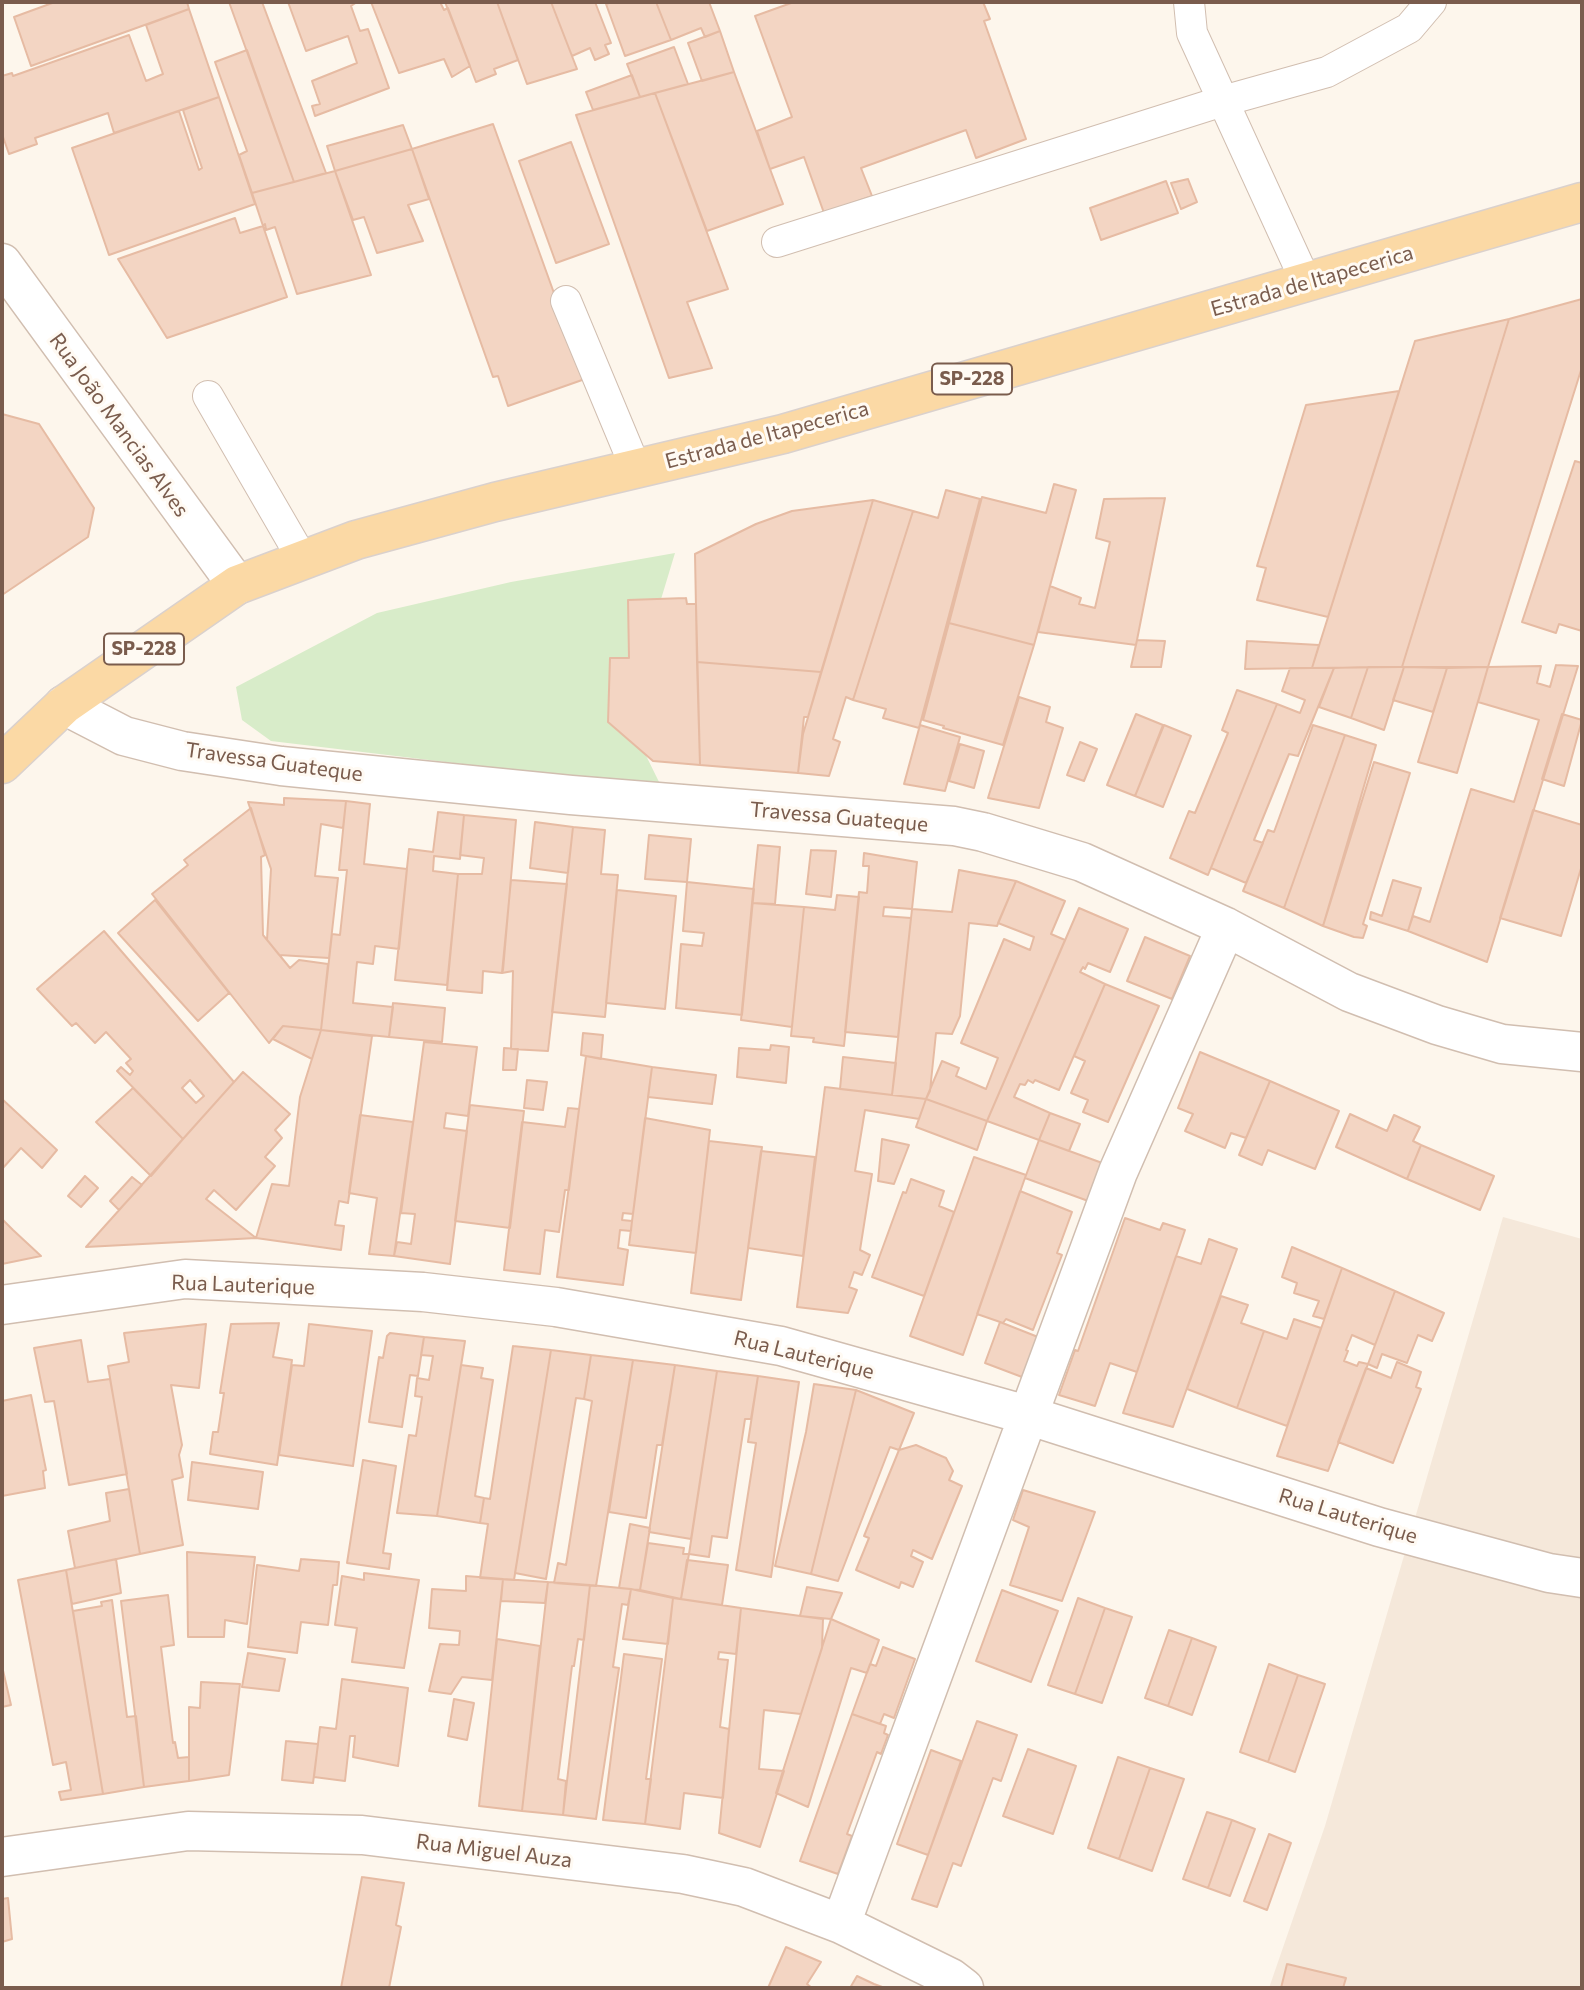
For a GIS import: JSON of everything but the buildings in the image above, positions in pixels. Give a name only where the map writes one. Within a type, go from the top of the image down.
[{"type":"main road","name":"Estrada de Itapecerica","points":[[2,764],[64,705],[237,585],[356,540],[495,502],[783,434],[1582,202]]},
{"type":"street","name":"Rua João Mancias Alves","points":[[2,263],[237,585]]},
{"type":"street","name":"Travessa Guateque","points":[[64,705],[124,736],[182,751],[281,766],[571,795],[954,826],[1020,842],[1082,862],[1226,927],[1349,992],[1437,1025],[1502,1044],[1582,1052]]},
{"type":"street","points":[[841,1924],[1118,1172],[1226,927]]},
{"type":"street","name":"Rua Lauterique","points":[[2,1305],[185,1279],[423,1292],[556,1307],[781,1346],[1027,1415],[1379,1527],[1549,1573],[1582,1578]]},
{"type":"street","name":"Rua Miguel Auza","points":[[2,1857],[188,1831],[362,1835],[683,1874],[744,1888],[841,1924],[964,1988]]},
{"type":"lane","points":[[1189,2],[1192,33],[1306,282]]},
{"type":"lane","points":[[777,242],[1223,101],[1327,72],[1409,28],[1431,2]]},
{"type":"lane","points":[[566,301],[635,469]]},
{"type":"lane","points":[[208,396],[303,560]]},
{"type":"shaded area","points":[[1503,1217],[1582,1239],[1582,1988],[1269,1988],[1325,1826]]},
{"type":"green space","points":[[675,553],[626,715],[662,788],[271,741],[242,720],[236,687],[377,613],[511,582]]}]
